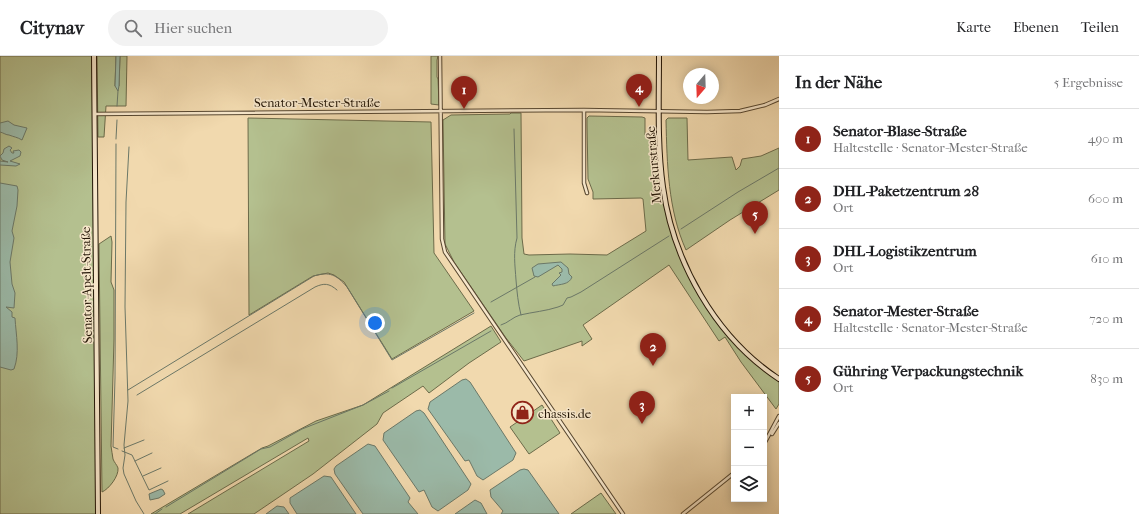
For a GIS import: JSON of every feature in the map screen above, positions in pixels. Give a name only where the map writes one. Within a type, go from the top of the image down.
[{"type":"street","name":"Senator-Apelt-Straße","points":[[94,56],[98,514]]},
{"type":"street","points":[[440,56],[442,238],[445,252],[623,514]]},
{"type":"street","name":"Merkurstraße","points":[[659,56],[661,172],[665,199],[675,238],[687,268],[704,301],[724,327],[750,356],[779,379]]},
{"type":"street","name":"Senator-Mester-Straße","points":[[94,114],[584,110],[707,112],[735,111],[752,108],[779,100]]},
{"type":"street","points":[[584,110],[584,183],[587,193]]},
{"type":"street","points":[[767,439],[779,416]]},
{"type":"street","points":[[767,441],[779,423]]},
{"type":"street","points":[[683,514],[731,475]]},
{"type":"green space","points":[[0,56],[92,56],[97,514],[0,514]]},
{"type":"green space","points":[[97,56],[116,56],[115,86],[119,86],[120,56],[127,56],[126,106],[106,106],[104,137],[98,137]]},
{"type":"green space","points":[[431,56],[438,56],[437,77],[439,105],[431,104]]},
{"type":"green space","points":[[521,113],[522,238],[524,254],[529,255],[607,255],[646,231],[643,199],[593,199],[593,192],[588,179],[587,125],[587,118],[589,116],[645,118],[645,135],[651,135],[658,142],[661,182],[666,214],[677,249],[690,279],[726,332],[779,381],[779,404],[776,409],[767,397],[767,394],[765,394],[741,362],[725,337],[719,341],[669,265],[583,325],[592,339],[582,346],[582,341],[524,361],[506,338],[454,262],[445,244],[443,120],[451,115]]},
{"type":"green space","points":[[248,118],[431,122],[434,253],[474,311],[392,359],[344,282],[328,273],[313,276],[249,315]]},
{"type":"green space","points":[[668,118],[687,118],[688,160],[732,157],[736,170],[740,166],[742,159],[761,156],[779,148],[779,190],[730,220],[686,250],[675,219],[672,203],[667,153],[666,120]]},
{"type":"green space","points":[[111,236],[111,282],[114,290],[114,339],[111,446],[113,459],[118,471],[113,482],[102,492],[99,244]]},
{"type":"green space","points":[[491,326],[501,342],[469,363],[429,393],[423,386],[383,413],[377,424],[313,474],[254,514],[188,514],[309,441],[308,438],[180,514],[151,514],[262,448],[316,421],[363,405]]},
{"type":"green space","points":[[542,405],[560,433],[529,454],[510,427]]},
{"type":"green space","points":[[601,493],[616,514],[571,514]]},
{"type":"shaded area","points":[[116,56],[120,56],[118,91],[115,86]]},
{"type":"shaded area","points":[[8,121],[14,125],[27,128],[22,140],[0,132],[0,123]]},
{"type":"shaded area","points":[[9,146],[12,148],[10,150],[12,153],[14,153],[13,151],[19,150],[21,152],[20,156],[10,161],[20,164],[16,166],[0,165],[0,161],[8,162],[2,160],[0,156],[4,149]]},
{"type":"shaded area","points":[[0,183],[17,186],[18,190],[17,206],[12,231],[14,238],[10,262],[12,284],[15,293],[14,308],[6,307],[12,312],[12,317],[15,318],[17,337],[16,363],[14,369],[11,370],[0,367]]},
{"type":"shaded area","points":[[561,262],[568,268],[569,274],[572,277],[569,282],[553,286],[552,284],[561,275],[559,273],[562,272],[562,269],[558,265],[538,277],[534,276],[532,268],[538,264]]},
{"type":"shaded area","points":[[466,379],[470,382],[516,453],[513,460],[483,480],[477,476],[469,460],[465,461],[428,409],[430,402],[462,380]]},
{"type":"shaded area","points":[[420,410],[424,413],[471,484],[468,490],[438,511],[432,507],[424,490],[419,492],[383,440],[384,433],[416,411]]},
{"type":"shaded area","points":[[368,444],[375,446],[410,498],[408,502],[418,514],[363,514],[335,474],[334,469],[336,466]]},
{"type":"shaded area","points":[[520,470],[528,470],[559,514],[501,514],[503,511],[491,497],[490,490]]},
{"type":"shaded area","points":[[324,476],[331,477],[356,514],[297,514],[290,503],[290,498]]},
{"type":"shaded area","points":[[161,489],[165,494],[159,498],[150,500],[149,494]]},
{"type":"shaded area","points":[[475,500],[481,503],[487,514],[455,514]]},
{"type":"shaded area","points":[[277,506],[284,507],[289,514],[266,514]]},
{"type":"waterway","points":[[117,106],[118,91]]},
{"type":"waterway","points":[[116,139],[117,120]]},
{"type":"waterway","points":[[514,129],[517,238],[515,259],[517,293],[521,315]]},
{"type":"waterway","points":[[116,144],[115,378],[113,447],[118,449]]},
{"type":"waterway","points":[[129,147],[126,202],[125,307],[128,401],[123,468],[124,474],[136,501],[144,514]]},
{"type":"waterway","points":[[681,229],[738,192],[779,168]]},
{"type":"waterway","points":[[501,325],[520,315],[549,310],[563,305],[567,298],[581,292],[669,236]]},
{"type":"waterway","points":[[128,390],[314,276],[324,274],[332,275],[347,287],[392,360],[474,313]]},
{"type":"waterway","points":[[491,302],[535,277]]},
{"type":"waterway","points":[[137,395],[315,287],[326,284],[337,290]]},
{"type":"waterway","points":[[392,388],[491,331]]},
{"type":"waterway","points":[[166,507],[261,449],[270,447],[302,429],[363,405],[389,391]]},
{"type":"waterway","points":[[124,448],[144,440]]},
{"type":"waterway","points":[[122,451],[132,455],[149,490],[168,481]]},
{"type":"waterway","points":[[135,461],[152,453]]},
{"type":"waterway","points":[[143,476],[161,468]]},
{"type":"waterway","points":[[155,514],[162,509]]},
{"type":"place","name":"Senator-Mester-Straße","points":[[639,107]]},
{"type":"place","name":"Senator-Blase-Straße","points":[[464,109]]},
{"type":"place","name":"Gühring Verpackungstechnik","points":[[755,234]]},
{"type":"place","name":"DHL-Paketzentrum 28","points":[[653,366]]},
{"type":"place","name":"chassis.de","points":[[522,413]]},
{"type":"place","name":"DHL-Logistikzentrum","points":[[642,424]]}]
